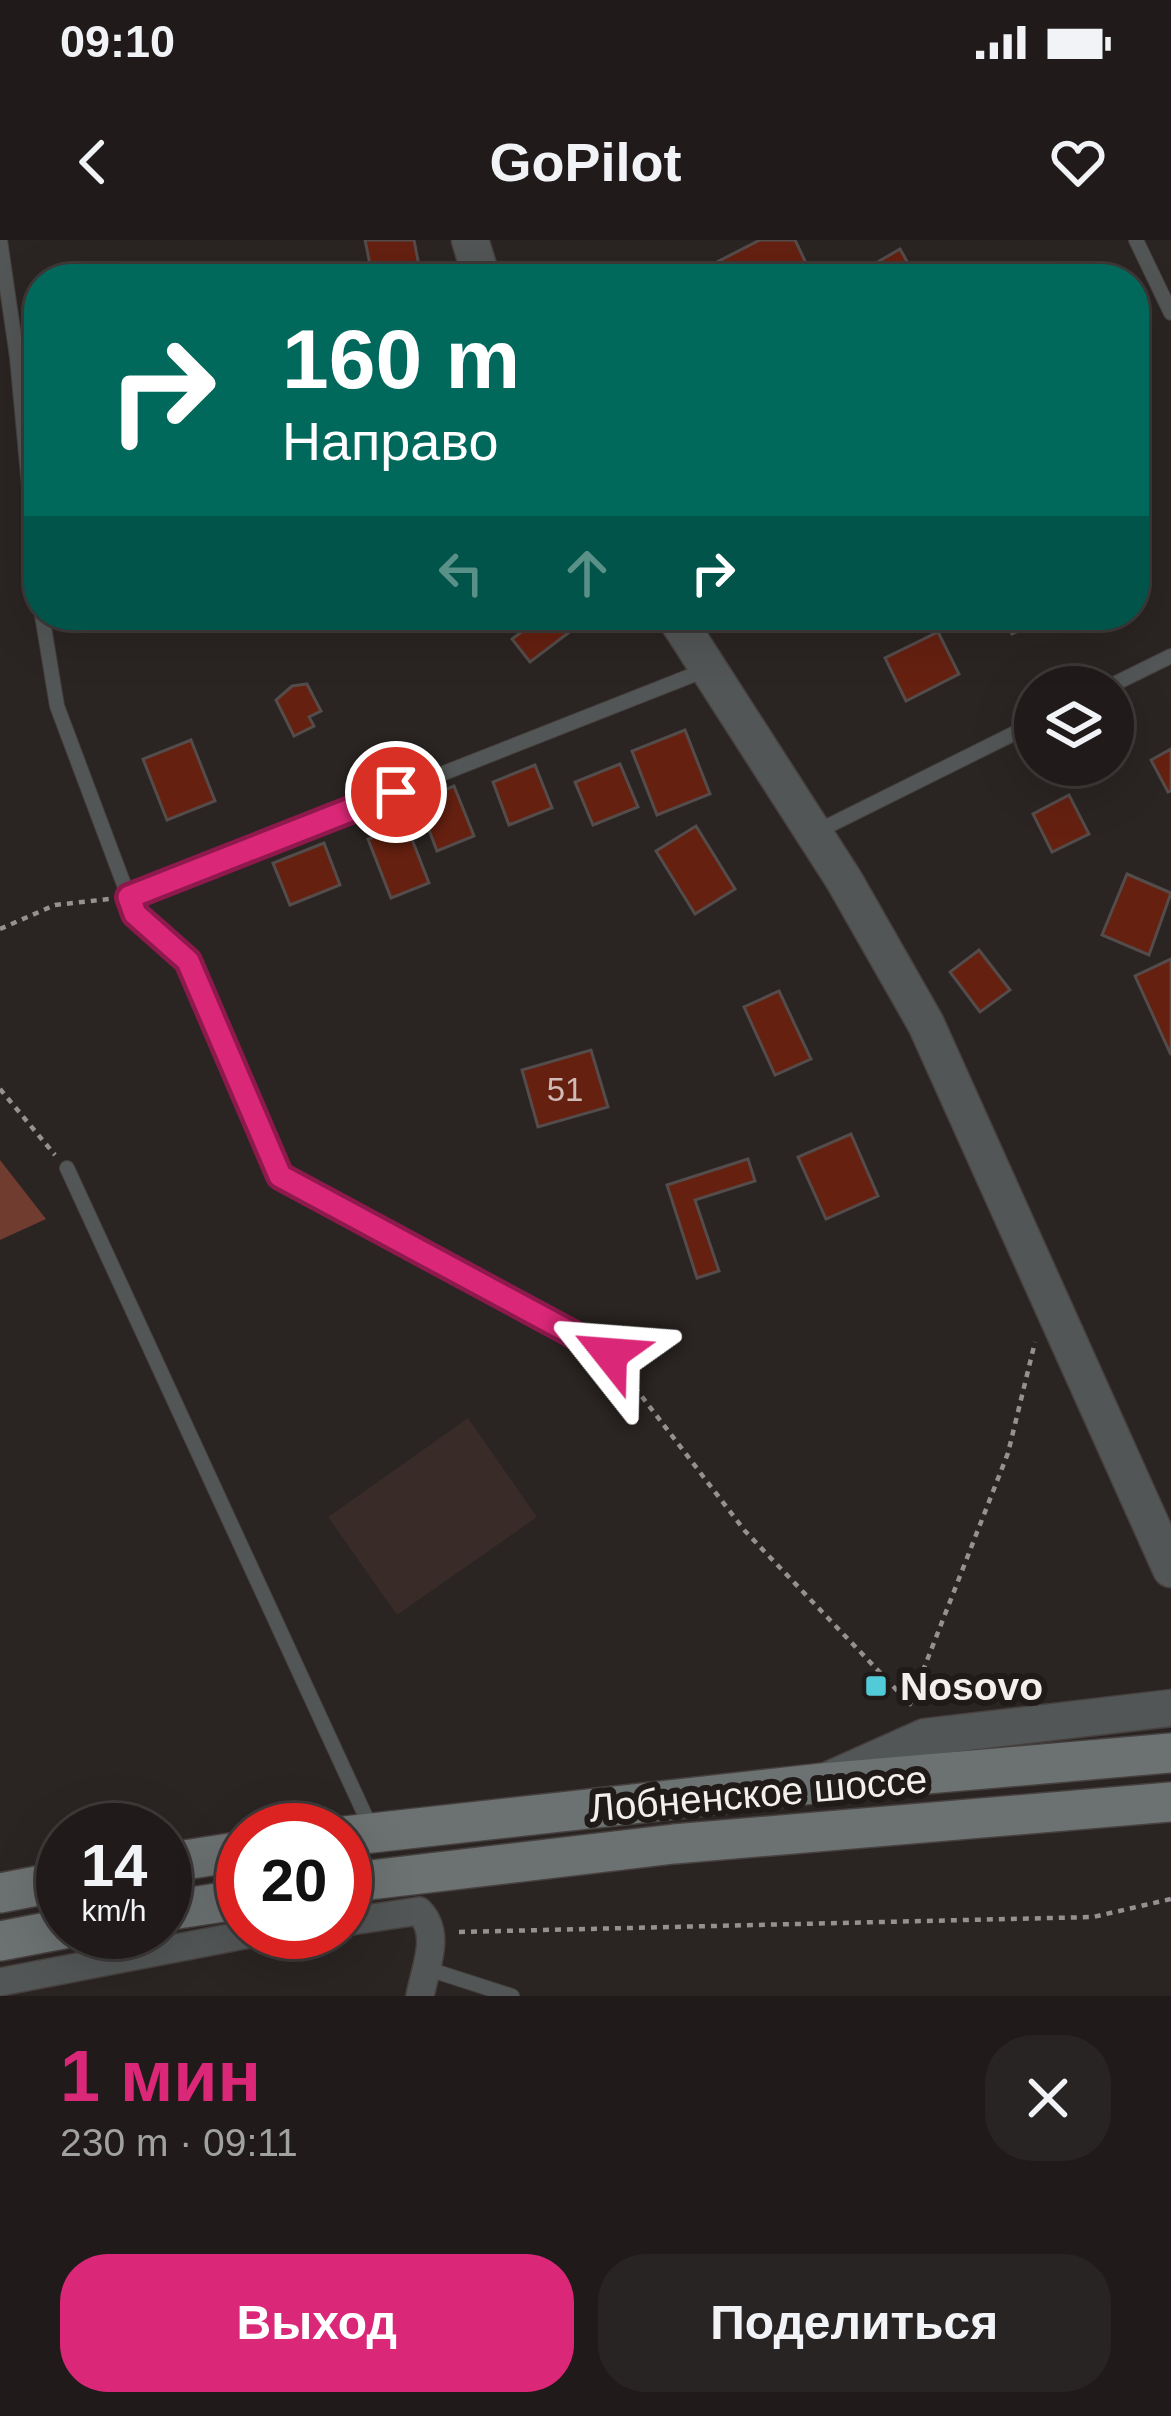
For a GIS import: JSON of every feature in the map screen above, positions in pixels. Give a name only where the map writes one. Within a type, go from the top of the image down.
[{"type":"main road","name":"Лобненское шоссе","points":[[372,1832],[822,1783],[1171,1753]]},
{"type":"main road","name":"Лобненское шоссе","points":[[372,1880],[674,1844],[1171,1802]]},
{"type":"main road","points":[[0,1893],[36,1886]]},
{"type":"main road","points":[[0,1940],[36,1934]]},
{"type":"street","points":[[683,630],[814,833],[926,1024],[1171,1569]]},
{"type":"street","points":[[822,1783],[925,1737],[1171,1708]]},
{"type":"street","points":[[372,1918],[419,1911],[433,1932],[423,1982]]},
{"type":"street","points":[[0,1982],[216,1933]]},
{"type":"lane","points":[[0,240],[24,432]]},
{"type":"lane","points":[[1149,267],[1171,313]]},
{"type":"lane","points":[[44,630],[57,706],[135,914],[188,961],[280,1176],[610,1354]]},
{"type":"lane","points":[[1134,674],[1171,656]]},
{"type":"lane","points":[[129,897],[708,669]]},
{"type":"lane","points":[[814,833],[1014,733]]},
{"type":"lane","points":[[67,1168],[344,1803]]},
{"type":"lane","points":[[423,1982],[512,1996]]},
{"type":"path","points":[[0,929],[55,905],[129,897]]},
{"type":"path","points":[[0,1088],[67,1168]]},
{"type":"path","points":[[610,1354],[745,1531],[910,1704],[1008,1453],[1046,1292]]},
{"type":"path","points":[[433,1932],[1093,1917],[1171,1900]]},
{"type":"path","points":[[1045,1906],[1046,1918]]},
{"type":"shaded area","points":[[0,1160],[46,1219],[0,1240]]},
{"type":"shaded area","points":[[468,1418],[537,1517],[397,1615],[328,1517]]},
{"type":"building","points":[[365,240],[414,240],[419,264],[370,264]]},
{"type":"building","points":[[760,240],[795,240],[806,263],[804,264],[713,264]]},
{"type":"building","points":[[900,249],[908,264],[874,264]]},
{"type":"building","points":[[524,630],[572,630],[530,662],[512,639]]},
{"type":"building","points":[[938,632],[959,674],[906,701],[885,658]]},
{"type":"building","points":[[307,684],[321,711],[309,717],[314,726],[294,736],[276,700],[292,686]]},
{"type":"building","points":[[685,730],[710,794],[657,815],[632,751]]},
{"type":"building","points":[[191,740],[215,801],[167,820],[143,759]]},
{"type":"building","points":[[1171,749],[1171,791],[1168,792],[1151,760]]},
{"type":"building","points":[[620,764],[638,807],[593,825],[575,782]]},
{"type":"building","points":[[535,765],[552,808],[509,825],[493,782]]},
{"type":"building","points":[[454,786],[474,836],[437,851],[418,801]]},
{"type":"building","points":[[1069,795],[1089,834],[1052,852],[1033,814]]},
{"type":"building","points":[[406,824],[429,883],[391,898],[368,839]]},
{"type":"building","points":[[696,826],[735,889],[695,914],[656,851]]},
{"type":"building","points":[[324,843],[340,885],[290,905],[273,863]]},
{"type":"building","points":[[1127,874],[1171,893],[1149,955],[1102,935]]},
{"type":"building","points":[[979,950],[1010,990],[980,1012],[950,972]]},
{"type":"building","points":[[1171,959],[1171,1055],[1135,976]]},
{"type":"building","points":[[779,991],[811,1059],[775,1075],[744,1007]]},
{"type":"building","points":[[591,1050],[608,1107],[538,1127],[522,1070]]},
{"type":"building","points":[[851,1134],[878,1196],[826,1219],[798,1157]]},
{"type":"building","points":[[748,1159],[755,1181],[695,1200],[719,1271],[697,1278],[667,1185]]},
{"type":"place","name":"Nosovo","points":[[876,1686]]},
{"type":"route","points":[[396,792],[129,897],[135,914],[188,961],[280,1176],[610,1354]]}]
